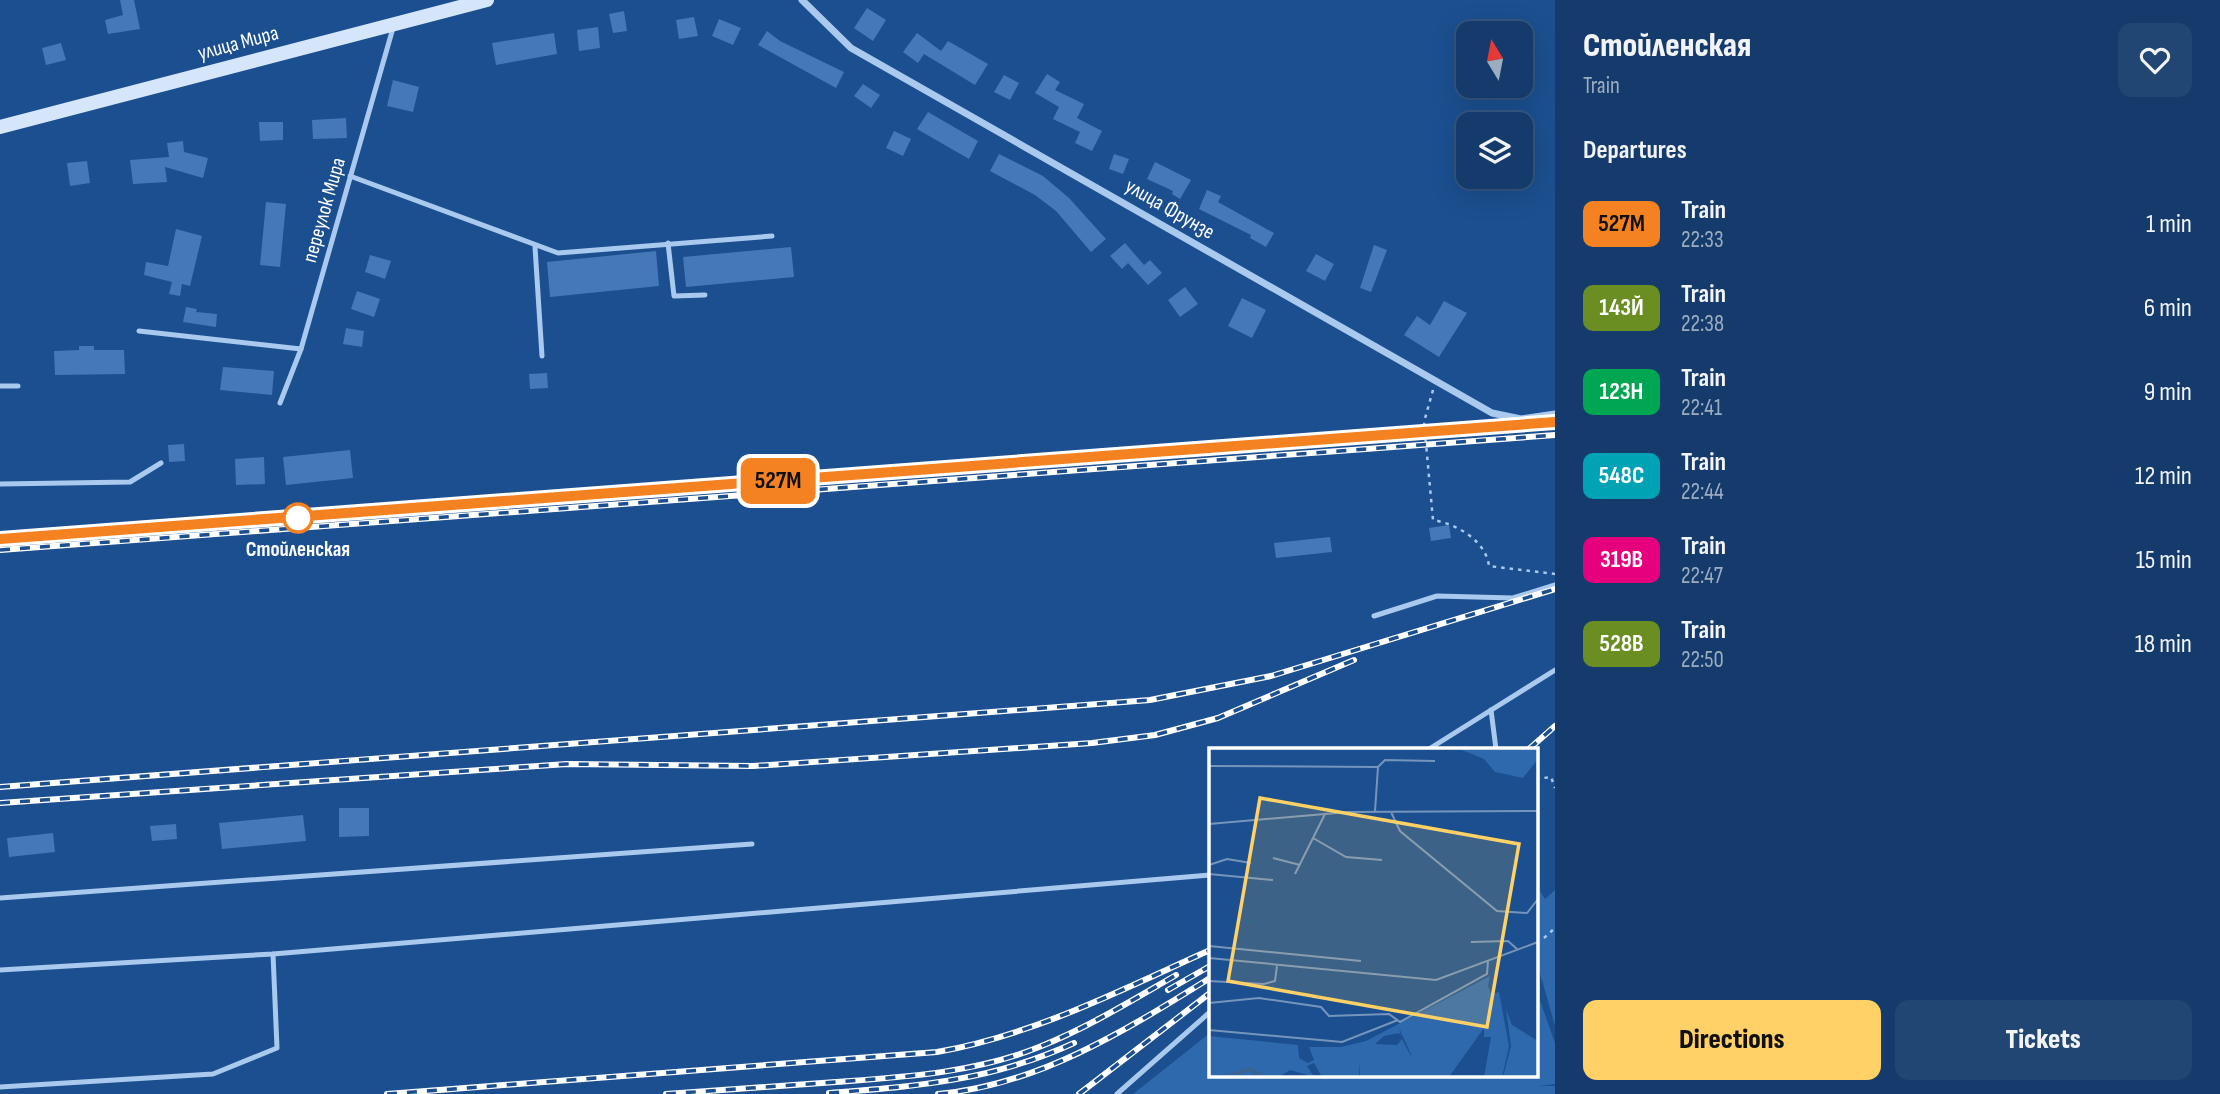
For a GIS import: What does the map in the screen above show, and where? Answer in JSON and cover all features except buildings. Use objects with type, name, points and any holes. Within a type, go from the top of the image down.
[{"type":"main road","name":"улица Мира","points":[[0,127],[487,0]]},
{"type":"street","name":"улица Фрунзе","points":[[802,0],[851,48],[1492,413],[1521,419],[1555,414]]},
{"type":"lane","name":"переулок Мира","points":[[280,404],[301,349],[394,23]]},
{"type":"lane","points":[[350,176],[558,253],[772,236]]},
{"type":"lane","points":[[668,243],[674,296],[705,295]]},
{"type":"lane","points":[[536,247],[542,356]]},
{"type":"lane","points":[[139,331],[301,349]]},
{"type":"lane","points":[[0,386],[18,386]]},
{"type":"lane","points":[[0,484],[130,482],[161,463]]},
{"type":"lane","points":[[1374,615],[1437,596],[1513,598],[1555,585]]},
{"type":"lane","points":[[1431,748],[1555,670]]},
{"type":"lane","points":[[1491,710],[1496,748]]},
{"type":"lane","points":[[0,898],[752,844]]},
{"type":"lane","points":[[0,970],[273,954],[1209,875]]},
{"type":"lane","points":[[0,1087],[213,1074],[276,1048],[273,954]]},
{"type":"lane","points":[[1117,1094],[1209,1013]]},
{"type":"path","points":[[1436,380],[1424,422],[1433,520],[1449,523],[1469,535],[1486,553],[1489,566],[1555,575]]},
{"type":"path","points":[[1538,779],[1550,777],[1555,788]]},
{"type":"path","points":[[1544,938],[1555,928]]},
{"type":"shaded area","points":[[1538,888],[1545,899],[1555,890],[1555,1026],[1538,966]]},
{"type":"shaded area","points":[[1538,995],[1555,1043],[1555,1084],[1539,1086],[1555,1086],[1555,1094],[1133,1094],[1209,1034],[1209,1076],[1538,1076]]},
{"type":"railway","points":[[0,539],[1555,422]]},
{"type":"railway","points":[[0,550],[1555,435]]},
{"type":"railway","points":[[0,787],[1150,700],[1271,676],[1555,589]]},
{"type":"railway","points":[[0,803],[567,764],[753,766],[1092,743],[1155,735],[1218,718],[1354,660]]},
{"type":"railway","points":[[1530,748],[1555,726]]},
{"type":"railway","points":[[387,1094],[937,1052],[1008,1035],[1043,1023],[1209,950]]},
{"type":"railway","points":[[1168,990],[1209,967]]},
{"type":"railway","points":[[666,1094],[887,1078],[990,1063],[1039,1047],[1074,1031],[1176,975]]},
{"type":"railway","points":[[938,1094],[975,1089],[1046,1067],[1114,1035],[1209,979]]},
{"type":"railway","points":[[1079,1094],[1209,994]]},
{"type":"railway","points":[[829,1093],[954,1080],[1013,1066],[1074,1043]]},
{"type":"train","name":"527М","points":[[0,539],[1555,422]]},
{"type":"place","name":"Стойленская","points":[[298,518]]}]
